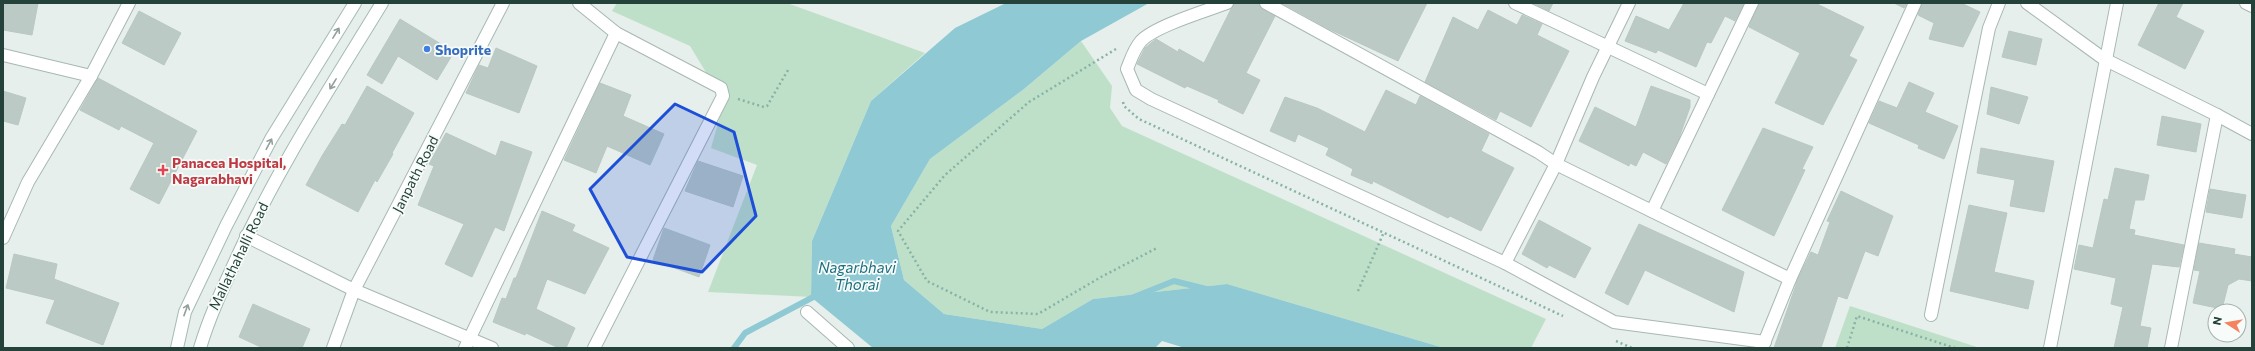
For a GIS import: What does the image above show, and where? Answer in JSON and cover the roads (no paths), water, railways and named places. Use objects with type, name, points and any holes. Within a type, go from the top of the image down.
[{"type":"street","points":[[3,238],[28,182],[91,76],[129,3]]},
{"type":"street","name":"Mallathahalli Road","points":[[178,348],[185,312],[226,226],[271,139],[355,3]]},
{"type":"street","name":"Mallathahalli Road","points":[[200,348],[210,317],[246,236],[287,158],[382,3]]},
{"type":"street","name":"Janpath Road","points":[[333,348],[354,290],[503,3]]},
{"type":"street","points":[[579,3],[616,33],[721,88],[725,96],[594,348]]},
{"type":"street","points":[[1227,3],[1154,32],[1142,40],[1136,47],[1127,69],[1136,90],[1151,99],[1505,264],[1614,322],[1764,345],[1790,279],[1915,3]]},
{"type":"street","points":[[1266,3],[1538,152],[1556,164],[1790,279]]},
{"type":"street","points":[[1515,3],[1708,94]]},
{"type":"street","points":[[1505,264],[1556,164],[1608,46],[1629,3]]},
{"type":"street","points":[[1652,211],[1752,3]]},
{"type":"street","points":[[1931,315],[1989,28],[1999,3]]},
{"type":"street","points":[[2027,3],[2104,59],[2252,134]]},
{"type":"street","points":[[2050,348],[2104,59],[2116,3]]},
{"type":"street","points":[[2246,3],[2252,6]]},
{"type":"street","points":[[467,343],[616,33]]},
{"type":"street","points":[[3,55],[91,76]]},
{"type":"street","points":[[2171,348],[2217,115]]},
{"type":"street","points":[[246,236],[354,290],[467,343],[492,348]]},
{"type":"street","points":[[808,312],[848,348]]},
{"type":"water","name":"Nagarbhavi Thorai","points":[[1006,3],[1149,3],[1081,41],[1024,89],[930,159],[891,226],[904,280],[944,314],[1042,329],[1093,299],[1227,284],[1444,348],[1185,348],[1162,341],[1155,348],[873,348],[811,297],[812,241],[871,101],[955,28]]},
{"type":"waterway","name":"Nagarbhavi Thorai","points":[[1134,297],[1174,281],[1206,289]]},
{"type":"waterway","points":[[734,348],[745,333],[817,295]]},
{"type":"place","name":"Shoprite","points":[[427,49]]},
{"type":"place","name":"Panacea Hospital, Nagarabhavi","points":[[163,170]]}]
